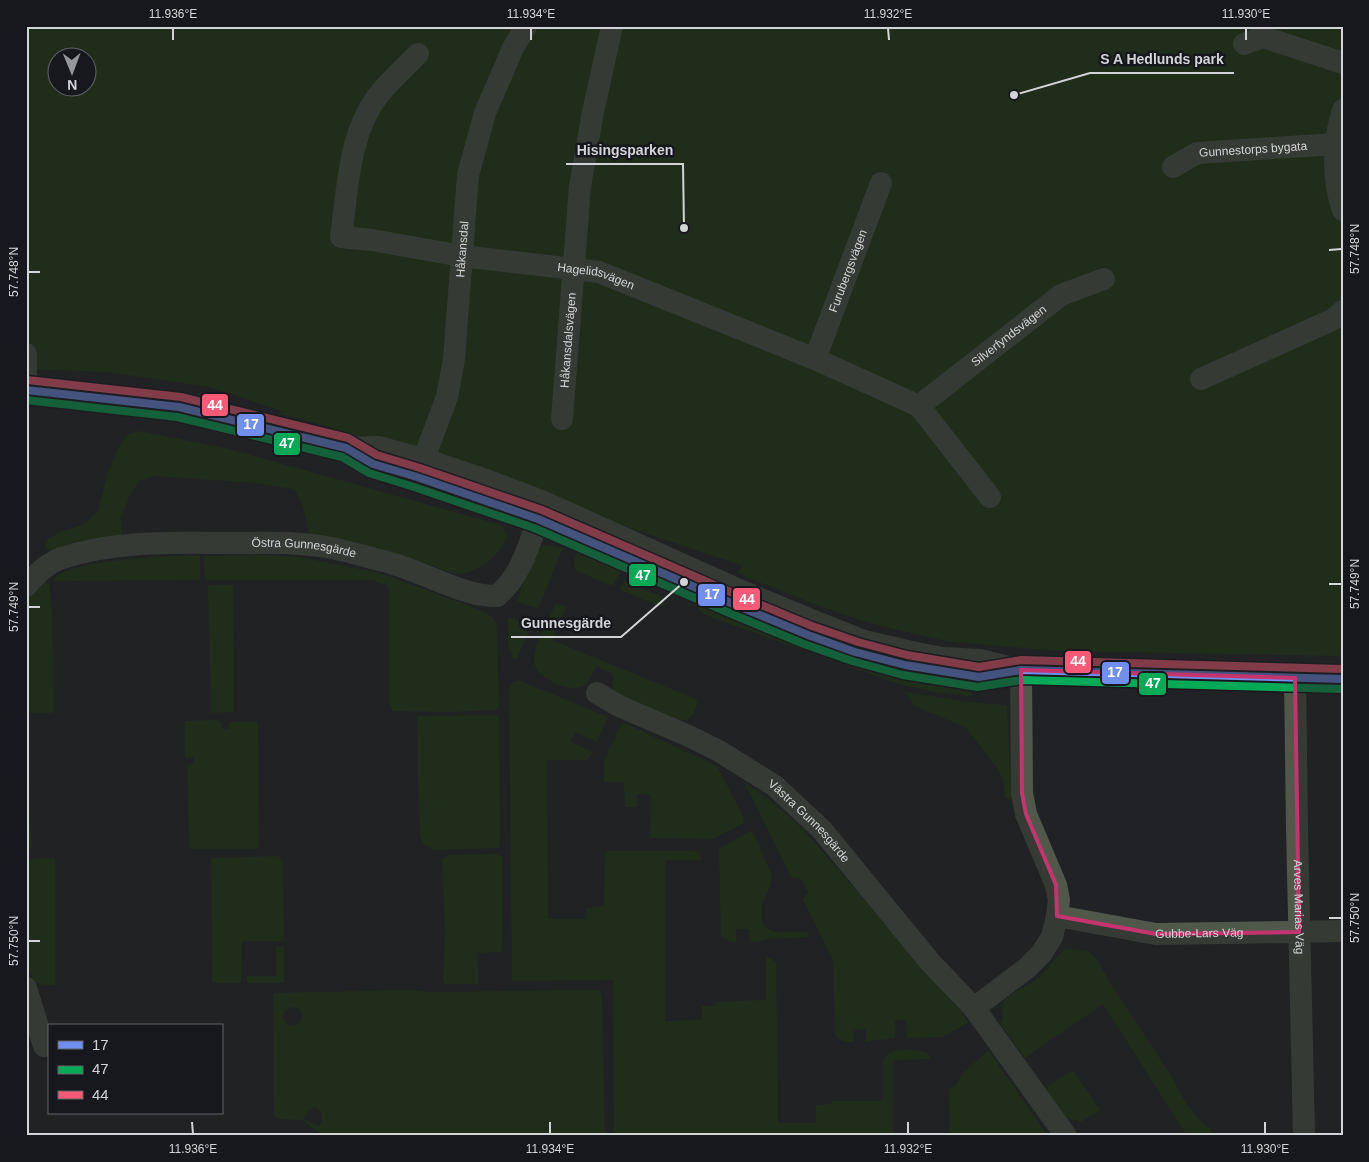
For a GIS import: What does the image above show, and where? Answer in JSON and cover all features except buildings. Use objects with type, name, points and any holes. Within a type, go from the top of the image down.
[{"type":"street","name":"Håkansdal","points":[[420,468],[447,397],[454,360],[468,175],[484,113],[513,48],[526,26]]},
{"type":"street","name":"Håkansdalsvägen","points":[[562,419],[583,166],[612,26]]},
{"type":"street","points":[[1244,44],[1263,37],[1343,63]]},
{"type":"street","name":"Hagelidsvägen","points":[[418,54],[379,95],[363,122],[354,147],[341,237],[372,240],[462,256],[599,272],[815,359],[919,406],[990,497]]},
{"type":"street","points":[[1343,110],[1338,126],[1336,144],[1337,179],[1343,210]]},
{"type":"street","name":"Gunnestorps bygata","points":[[1173,167],[1197,153],[1336,144]]},
{"type":"street","name":"Furubergsvägen","points":[[815,359],[881,183]]},
{"type":"street","name":"Silverfyndsvägen","points":[[919,406],[1061,295],[1104,279]]},
{"type":"street","points":[[1201,379],[1334,319],[1343,311]]},
{"type":"street","points":[[26,354],[26,374]]},
{"type":"street","points":[[26,390],[179,407],[346,448],[373,464],[420,468],[486,480],[544,502],[739,590],[864,641],[943,658],[980,660],[1021,670]]},
{"type":"street","points":[[420,468],[808,635],[855,652],[905,665],[979,677],[1021,670],[1343,679]]},
{"type":"street","name":"Östra Gunnesgärde","points":[[26,586],[46,566],[60,559],[103,549],[162,543],[285,543],[314,544],[343,550],[399,566],[474,594],[498,596],[506,589],[516,575],[538,518]]},
{"type":"street","points":[[974,1008],[1027,968],[1041,954],[1052,937],[1057,916],[1059,900],[1056,885],[1026,814],[1022,793],[1021,670]]},
{"type":"street","name":"Arves Marias Väg","points":[[1295,678],[1304,1136]]},
{"type":"street","name":"Västra Gunnesgärde","points":[[597,694],[619,706],[719,751],[775,786],[822,830],[930,962],[974,1008],[1066,1136]]},
{"type":"street","name":"Gubbe-Lars Väg","points":[[1057,916],[1156,934],[1343,931]]},
{"type":"street","points":[[26,988],[44,1046]]},
{"type":"highlighted area","points":[[1021,670],[1295,678],[1299,932],[1156,934],[1057,916],[1056,885],[1026,814],[1022,793]]},
{"type":"green space","points":[[26,26],[1343,26],[1343,656],[1057,651],[946,641],[889,628],[854,618],[746,577],[738,572],[743,566],[324,425],[277,413],[285,412],[210,387],[108,372],[26,369]]},
{"type":"green space","points":[[139,431],[229,449],[501,525],[508,534],[500,549],[488,562],[464,573],[455,574],[404,556],[310,537],[302,503],[294,489],[256,483],[154,476],[139,481],[130,495],[121,518],[122,536],[54,551],[45,548],[48,539],[60,532],[83,525],[98,511],[108,472],[119,447],[128,434]]},
{"type":"green space","points":[[543,545],[563,548],[538,609],[517,601],[531,562]]},
{"type":"green space","points":[[581,547],[619,569],[619,577],[612,586],[574,568],[575,557]]},
{"type":"green space","points":[[265,555],[299,557],[380,573],[490,615],[496,623],[497,631],[499,708],[494,710],[453,712],[392,711],[389,701],[389,590],[386,585],[371,580],[205,580],[203,556]]},
{"type":"green space","points":[[174,556],[200,556],[200,580],[53,581],[60,574],[89,565]]},
{"type":"green space","points":[[624,581],[663,597],[664,604],[661,607],[620,590]]},
{"type":"green space","points":[[44,582],[49,584],[52,609],[54,711],[51,713],[26,713],[26,600]]},
{"type":"green space","points":[[208,585],[233,585],[234,712],[211,713]]},
{"type":"green space","points":[[697,601],[763,630],[855,661],[923,676],[969,683],[972,696],[934,692],[899,684],[713,618],[698,610]]},
{"type":"green space","points":[[556,603],[566,607],[552,640],[698,700],[691,717],[686,720],[673,718],[616,695],[613,689],[613,674],[596,666],[586,684],[578,688],[562,686],[540,673],[534,661],[534,655]]},
{"type":"green space","points":[[510,617],[531,627],[516,660],[510,653],[508,643],[508,620]]},
{"type":"green space","points":[[518,680],[608,717],[597,742],[575,732],[571,742],[592,752],[589,758],[586,760],[547,760],[548,919],[587,919],[587,908],[604,906],[605,851],[693,851],[699,853],[702,860],[665,860],[665,1021],[702,1020],[702,1006],[715,1006],[716,1002],[766,1000],[766,956],[776,962],[778,1123],[816,1123],[816,1105],[831,1104],[832,1101],[883,1101],[883,1060],[886,1056],[902,1050],[925,1052],[931,1059],[893,1060],[893,1136],[614,1136],[613,980],[512,980],[509,690],[512,683]]},
{"type":"green space","points":[[906,692],[967,702],[1007,705],[1013,800],[1005,798],[1003,780],[999,770],[965,727],[914,706]]},
{"type":"green space","points":[[417,716],[498,716],[499,718],[500,845],[498,848],[434,850],[423,844],[420,835]]},
{"type":"green space","points":[[219,720],[222,723],[222,729],[228,729],[229,723],[232,722],[258,722],[259,846],[256,849],[190,849],[189,847],[187,765],[194,764],[194,758],[185,757],[185,721]]},
{"type":"green space","points":[[622,722],[717,766],[743,816],[744,823],[713,839],[650,838],[651,795],[637,794],[637,807],[625,807],[624,782],[604,782],[604,761]]},
{"type":"green space","points":[[26,723],[29,723],[32,848],[28,851],[26,851]]},
{"type":"green space","points":[[745,782],[802,828],[960,1010],[968,1023],[942,1037],[907,1038],[907,1020],[895,1020],[895,1038],[866,1042],[866,1030],[853,1029],[854,1042],[845,1042],[838,1038],[835,1033],[833,961],[803,899],[808,892],[802,879],[791,877]]},
{"type":"green space","points":[[752,830],[772,875],[761,910],[764,926],[773,932],[808,932],[809,937],[768,939],[750,943],[749,929],[736,929],[736,943],[726,940],[721,936],[719,850]]},
{"type":"green space","points":[[496,854],[502,857],[501,952],[477,953],[479,984],[445,984],[443,981],[445,932],[442,859],[448,855]]},
{"type":"green space","points":[[278,856],[283,861],[284,941],[242,941],[241,983],[212,983],[212,858]]},
{"type":"green space","points":[[55,858],[55,985],[43,985],[33,981],[26,957],[26,859]]},
{"type":"green space","points":[[276,947],[284,947],[284,983],[248,983],[246,980],[247,976],[276,976]]},
{"type":"green space","points":[[1067,948],[1087,951],[1096,958],[1170,1074],[1187,1105],[1205,1126],[1209,1127],[1215,1136],[1187,1136],[1103,1004],[1025,1058],[1001,1024],[1003,1017],[1002,1005],[1012,994],[1041,976]]},
{"type":"green space","points":[[409,990],[434,992],[599,990],[602,996],[605,1136],[324,1136],[302,1120],[279,1119],[274,1116],[274,993]],"holes":[[[291,1007],[298,1008],[303,1015],[301,1022],[293,1026],[287,1024],[283,1017],[285,1011]],[[314,1107],[321,1114],[322,1121],[318,1126],[304,1119],[307,1112]]]},
{"type":"green space","points":[[988,1050],[1048,1136],[950,1136],[949,1087],[955,1087],[962,1074]]},
{"type":"green space","points":[[1073,1070],[1100,1110],[1081,1122],[1064,1117],[1047,1091],[1048,1086]]},
{"type":"transit line","name":"44","points":[[27,380],[181,397],[348,438],[377,455],[542,510],[812,626],[858,642],[907,655],[979,667],[1021,660],[1343,669]]},
{"type":"transit line","name":"17","points":[[26,390],[179,407],[346,448],[373,464],[417,477],[538,519],[808,635],[855,652],[905,665],[979,677],[1021,670],[1343,679]]},
{"type":"transit line","name":"47","points":[[26,400],[177,417],[342,457],[369,473],[534,528],[804,644],[852,661],[903,675],[977,687],[1022,680],[1343,689]]},
{"type":"place","name":"S A Hedlunds park","points":[[1014,95]]},
{"type":"place","name":"Hisingsparken","points":[[684,228]]},
{"type":"place","name":"Gunnesgärde","points":[[684,582]]}]
